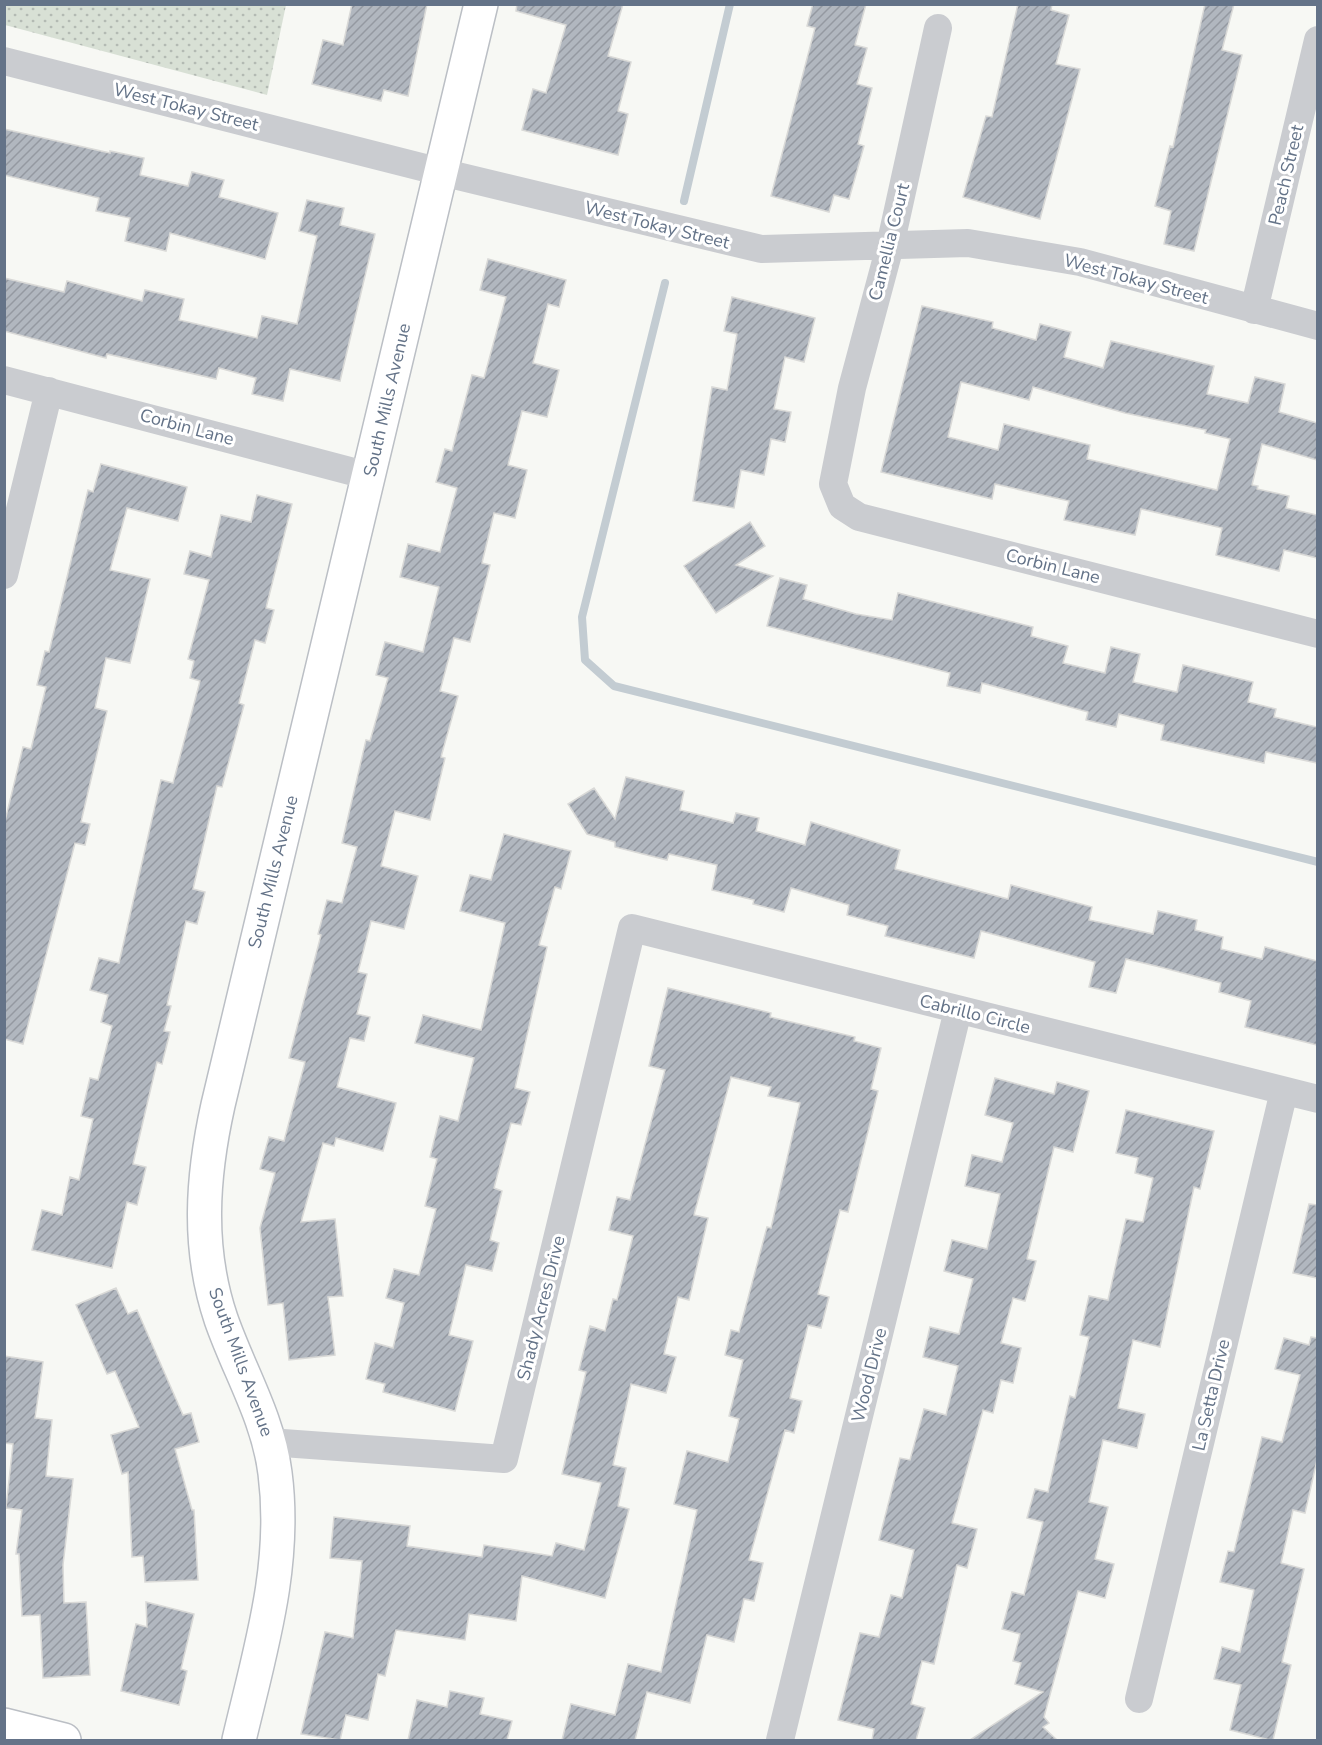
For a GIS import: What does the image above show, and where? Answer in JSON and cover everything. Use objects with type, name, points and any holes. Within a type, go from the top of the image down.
[{"type":"street","name":"South Mills Avenue","points":[[239,1740],[268,1619],[278,1555],[278,1499],[269,1442],[262,1416],[221,1320],[214,1292],[203,1226],[204,1193],[218,1105],[481,4]]},
{"type":"street","name":"Camellia Court","points":[[839,456],[852,388],[890,246],[938,28]]},
{"type":"street","name":"Peach Street","points":[[1254,310],[1317,40]]},
{"type":"street","name":"West Tokay Street","points":[[4,62],[441,172],[761,249],[968,243],[1080,262],[1317,326]]},
{"type":"street","name":"Corbin Lane","points":[[4,380],[369,476]]},
{"type":"street","points":[[4,575],[49,391]]},
{"type":"street","name":"Corbin Lane","points":[[839,456],[833,484],[842,506],[859,517],[1317,634]]},
{"type":"street","name":"Shady Acres Drive","points":[[269,1442],[504,1459],[632,928]]},
{"type":"street","name":"Cabrillo Circle","points":[[632,928],[1317,1099]]},
{"type":"street","name":"Wood Drive","points":[[780,1740],[957,1010]]},
{"type":"street","name":"La Setta Drive","points":[[1139,1698],[1284,1091]]},
{"type":"street","points":[[4,1725],[64,1740]]},
{"type":"shaded area","points":[[4,5],[286,5],[267,95],[5,25]]},
{"type":"building","points":[[352,4],[427,4],[408,96],[384,90],[381,101],[312,84],[323,40],[343,45]]},
{"type":"building","points":[[517,4],[623,4],[608,56],[631,62],[618,111],[628,114],[618,155],[522,130],[533,89],[546,93],[566,25],[516,11]]},
{"type":"building","points":[[813,4],[866,4],[855,45],[867,48],[857,84],[872,88],[858,144],[864,146],[849,199],[834,195],[829,212],[771,196],[815,28],[807,26]]},
{"type":"building","points":[[1018,4],[1052,4],[1051,10],[1069,15],[1056,64],[1080,69],[1040,219],[963,197],[986,116],[992,117]]},
{"type":"building","points":[[1205,4],[1234,4],[1222,50],[1242,55],[1194,251],[1164,244],[1171,211],[1155,206],[1170,146],[1173,147]]},
{"type":"building","points":[[4,129],[110,153],[110,151],[144,158],[140,175],[188,186],[192,172],[224,180],[219,197],[278,213],[265,259],[170,233],[166,251],[125,241],[130,218],[96,211],[99,198],[4,175]]},
{"type":"building","points":[[307,200],[344,208],[340,225],[375,234],[340,381],[290,369],[283,401],[252,394],[256,378],[219,368],[216,379],[107,354],[106,358],[4,331],[4,278],[64,292],[67,281],[142,301],[145,290],[184,299],[179,320],[257,338],[262,316],[297,324],[317,236],[299,231]]},
{"type":"building","points":[[488,259],[566,280],[559,307],[548,304],[533,363],[559,370],[547,417],[522,411],[508,465],[527,470],[515,518],[494,513],[482,563],[490,565],[470,642],[454,638],[440,691],[458,696],[441,757],[445,758],[430,820],[395,811],[381,866],[418,876],[404,929],[371,921],[358,972],[367,974],[357,1014],[370,1017],[364,1041],[350,1038],[337,1087],[396,1103],[383,1151],[336,1138],[334,1146],[323,1143],[301,1222],[335,1219],[343,1296],[328,1297],[335,1355],[289,1360],[283,1303],[268,1305],[260,1228],[275,1173],[260,1169],[269,1137],[284,1141],[305,1062],[289,1058],[321,935],[318,934],[327,900],[342,903],[357,847],[342,843],[366,740],[370,741],[388,678],[376,675],[385,642],[423,652],[439,587],[400,577],[408,544],[440,552],[457,488],[436,482],[445,449],[452,451],[472,375],[484,378],[506,297],[480,290]]},
{"type":"building","points":[[732,297],[815,318],[804,362],[785,357],[774,409],[791,412],[785,442],[771,439],[764,475],[741,470],[734,508],[693,501],[712,387],[727,390],[737,334],[724,331]]},
{"type":"building","points":[[922,306],[993,322],[992,328],[1036,340],[1040,324],[1071,332],[1064,357],[1103,368],[1111,341],[1214,366],[1207,394],[1248,403],[1255,377],[1285,384],[1279,412],[1317,423],[1317,460],[1262,444],[1252,485],[1258,486],[1257,489],[1289,496],[1286,508],[1317,515],[1317,558],[1284,550],[1279,571],[1216,555],[1222,528],[1141,509],[1135,535],[1064,520],[1069,501],[995,484],[992,499],[881,472]],"holes":[[[961,382],[1029,400],[1033,387],[1125,413],[1206,430],[1205,433],[1230,439],[1217,490],[1087,459],[1090,445],[1004,424],[998,450],[948,437]]]},
{"type":"building","points":[[101,464],[187,487],[178,521],[127,508],[110,570],[150,579],[130,663],[106,658],[95,708],[107,711],[81,822],[90,824],[85,845],[75,843],[23,1044],[4,1039],[4,825],[23,747],[31,749],[46,687],[37,685],[45,651],[49,652],[88,490],[93,492]]},
{"type":"building","points":[[257,495],[292,504],[266,608],[274,610],[265,643],[255,640],[239,703],[244,705],[222,787],[217,786],[193,889],[205,892],[197,924],[186,921],[167,1005],[171,1006],[164,1031],[170,1032],[162,1064],[157,1062],[133,1164],[146,1167],[137,1205],[127,1202],[112,1268],[32,1250],[42,1210],[62,1215],[70,1177],[79,1180],[93,1119],[81,1116],[90,1078],[98,1080],[112,1026],[101,1022],[108,995],[90,990],[99,958],[119,963],[161,780],[173,783],[200,681],[190,678],[194,661],[188,659],[209,580],[184,574],[190,551],[211,557],[221,515],[251,522]]},
{"type":"building","points":[[750,522],[765,546],[736,565],[773,576],[716,613],[684,566]]},
{"type":"building","points":[[780,578],[807,585],[803,599],[856,614],[892,620],[898,593],[1033,627],[1031,636],[1068,646],[1063,663],[1105,673],[1111,647],[1140,654],[1133,682],[1177,692],[1183,665],[1253,682],[1248,702],[1276,709],[1274,717],[1317,727],[1317,763],[1266,752],[1264,763],[1161,740],[1164,725],[1119,714],[1116,727],[1086,720],[1088,712],[982,683],[980,693],[947,686],[950,673],[767,626]]},
{"type":"building","points":[[626,777],[684,791],[680,810],[733,823],[736,813],[759,818],[756,831],[805,845],[811,822],[900,850],[895,869],[1008,899],[1011,885],[1092,907],[1089,920],[1153,934],[1158,911],[1197,920],[1195,930],[1223,937],[1221,949],[1262,959],[1265,947],[1317,961],[1317,1045],[1245,1027],[1251,1001],[1219,992],[1221,983],[1160,967],[1126,959],[1116,993],[1089,987],[1095,962],[981,931],[974,958],[885,936],[888,926],[847,915],[849,905],[791,888],[784,912],[753,904],[754,900],[712,890],[717,865],[669,854],[667,860],[615,847],[615,842],[587,834],[568,804],[594,788],[615,819]]},
{"type":"building","points":[[504,834],[571,851],[561,889],[555,887],[539,945],[547,947],[515,1088],[530,1092],[521,1125],[511,1123],[494,1188],[502,1191],[490,1240],[499,1243],[492,1271],[466,1265],[449,1335],[473,1341],[455,1411],[383,1392],[385,1384],[366,1379],[375,1343],[393,1348],[404,1303],[386,1298],[394,1269],[419,1275],[436,1209],[425,1206],[437,1159],[430,1157],[440,1116],[458,1121],[474,1058],[415,1043],[423,1015],[481,1030],[505,923],[460,911],[470,875],[491,880]]},
{"type":"building","points":[[668,988],[771,1013],[770,1017],[855,1037],[854,1041],[881,1048],[871,1089],[878,1091],[848,1212],[840,1210],[818,1294],[829,1297],[821,1328],[808,1325],[790,1398],[802,1401],[794,1433],[785,1430],[749,1560],[763,1563],[754,1601],[744,1599],[734,1642],[707,1635],[690,1703],[647,1692],[635,1740],[562,1740],[571,1704],[615,1715],[628,1664],[661,1672],[697,1510],[674,1504],[687,1451],[728,1462],[739,1419],[729,1416],[743,1360],[725,1355],[731,1330],[739,1332],[767,1227],[771,1228],[800,1103],[768,1096],[771,1087],[731,1077],[694,1215],[708,1218],[689,1300],[678,1297],[664,1354],[676,1357],[666,1393],[631,1384],[613,1465],[626,1468],[618,1506],[629,1509],[605,1598],[522,1576],[516,1621],[469,1614],[465,1640],[396,1630],[385,1676],[378,1674],[368,1720],[346,1715],[340,1740],[301,1734],[325,1632],[353,1638],[362,1561],[330,1558],[334,1517],[410,1526],[407,1546],[482,1557],[484,1545],[552,1556],[556,1543],[584,1550],[601,1483],[562,1474],[586,1372],[579,1370],[590,1326],[605,1331],[613,1299],[617,1300],[633,1236],[609,1230],[617,1197],[630,1200],[665,1070],[649,1066]]},
{"type":"building","points":[[995,1078],[1054,1094],[1057,1082],[1089,1091],[1073,1152],[1054,1147],[1027,1259],[1036,1261],[1025,1301],[1013,1298],[1001,1343],[1021,1348],[1013,1383],[1001,1380],[993,1413],[983,1410],[952,1523],[977,1529],[967,1568],[957,1565],[934,1664],[922,1661],[911,1704],[925,1708],[916,1740],[872,1740],[874,1729],[838,1720],[860,1633],[879,1637],[891,1595],[902,1598],[914,1550],[879,1540],[900,1458],[910,1460],[924,1409],[946,1415],[958,1366],[923,1357],[930,1327],[959,1334],[973,1279],[944,1271],[952,1240],[987,1249],[1000,1194],[965,1186],[972,1155],[1002,1162],[1013,1123],[985,1115]]},
{"type":"building","points":[[1126,1110],[1214,1131],[1200,1189],[1194,1187],[1160,1347],[1133,1340],[1118,1408],[1145,1414],[1137,1448],[1103,1440],[1089,1502],[1108,1507],[1095,1559],[1114,1564],[1105,1598],[1078,1591],[1044,1717],[1049,1723],[1043,1727],[1057,1740],[970,1740],[1043,1692],[1015,1684],[1021,1663],[1013,1661],[1020,1634],[1002,1629],[1012,1592],[1024,1595],[1043,1522],[1027,1518],[1035,1489],[1048,1492],[1070,1396],[1075,1398],[1089,1337],[1080,1335],[1089,1296],[1108,1300],[1126,1219],[1143,1222],[1153,1178],[1135,1173],[1138,1158],[1116,1153]]},
{"type":"building","points":[[1309,1204],[1317,1205],[1317,1278],[1293,1273]]},
{"type":"building","points":[[116,1288],[128,1314],[137,1310],[183,1415],[191,1413],[199,1442],[175,1449],[192,1510],[194,1510],[198,1580],[145,1582],[143,1556],[132,1557],[128,1472],[122,1474],[111,1435],[139,1427],[115,1371],[107,1374],[76,1305]]},
{"type":"building","points":[[1311,1337],[1317,1338],[1317,1460],[1305,1513],[1293,1510],[1281,1563],[1304,1569],[1282,1662],[1291,1665],[1273,1740],[1270,1740],[1230,1730],[1241,1685],[1214,1679],[1222,1647],[1240,1652],[1254,1590],[1220,1582],[1228,1551],[1234,1552],[1262,1437],[1282,1442],[1300,1375],[1275,1369],[1284,1338],[1309,1345]]},
{"type":"building","points":[[4,1356],[43,1362],[35,1418],[52,1420],[46,1476],[73,1479],[63,1565],[64,1603],[86,1602],[90,1675],[43,1678],[40,1615],[22,1616],[19,1554],[16,1554],[22,1510],[6,1508],[13,1444],[4,1443]]},
{"type":"building","points":[[146,1602],[194,1614],[181,1669],[187,1671],[179,1705],[121,1691],[136,1624],[147,1627]]},
{"type":"building","points":[[450,1691],[484,1698],[480,1714],[512,1721],[507,1740],[408,1740],[417,1700],[447,1707]]},
{"type":"waterway","points":[[684,201],[730,4]]},
{"type":"waterway","points":[[665,283],[582,617],[585,660],[614,686],[1318,862]]}]
